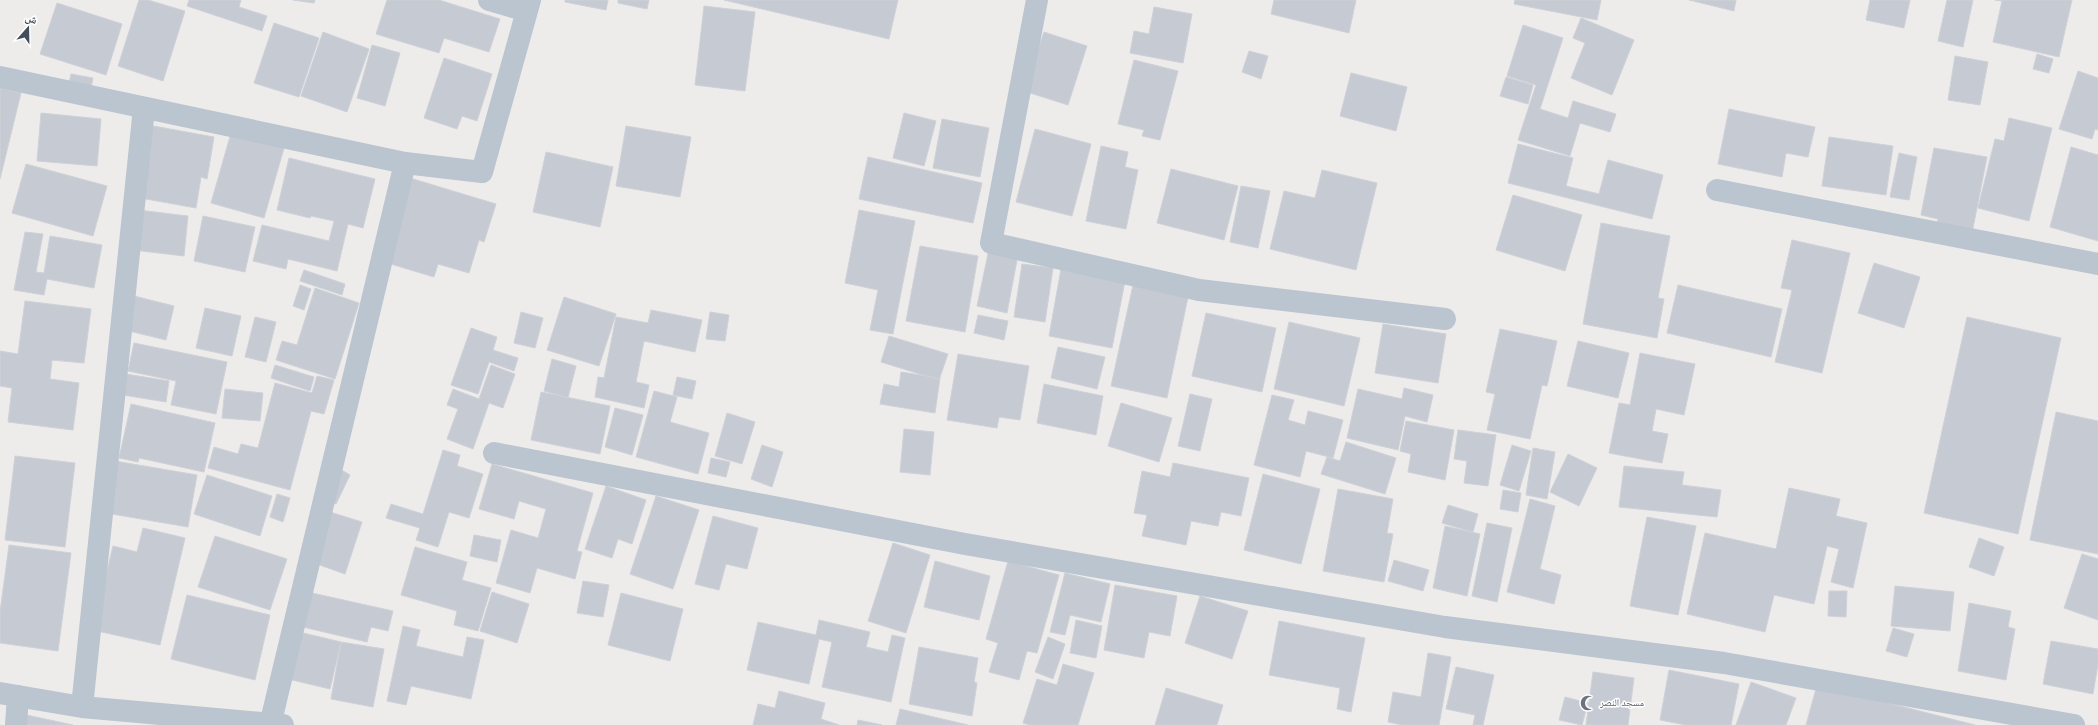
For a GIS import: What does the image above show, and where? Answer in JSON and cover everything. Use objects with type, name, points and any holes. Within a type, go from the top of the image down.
[{"type":"street","points":[[0,77],[405,163],[482,172],[529,6],[489,0]]},
{"type":"street","points":[[1036,0],[991,243],[1199,290],[1446,319]]},
{"type":"street","points":[[82,707],[144,108]]},
{"type":"street","points":[[16,725],[9,694],[82,707],[274,724],[405,163]]},
{"type":"street","points":[[1716,190],[2098,264]]},
{"type":"street","points":[[494,453],[996,550],[1445,627],[1724,662],[2074,725]]},
{"type":"building","points":[[139,0],[148,0],[185,11],[163,81],[118,66]]},
{"type":"building","points":[[189,0],[241,0],[239,7],[267,16],[262,31],[187,6]]},
{"type":"building","points":[[293,0],[315,0],[314,3]]},
{"type":"building","points":[[387,0],[439,0],[500,19],[489,52],[444,38],[439,53],[376,34]]},
{"type":"building","points":[[565,0],[608,0],[606,10],[565,2]]},
{"type":"building","points":[[618,0],[649,0],[647,9],[618,3]]},
{"type":"building","points":[[724,0],[898,0],[889,39]]},
{"type":"building","points":[[1274,0],[1356,0],[1349,33],[1271,14]]},
{"type":"building","points":[[1515,0],[1601,0],[1597,20],[1514,4]]},
{"type":"building","points":[[1689,0],[1736,0],[1734,11]]},
{"type":"building","points":[[1870,0],[1910,0],[1904,28],[1866,20]]},
{"type":"building","points":[[1947,0],[1973,0],[1963,47],[1938,41]]},
{"type":"building","points":[[1995,0],[2072,0],[2059,57],[1993,42],[2002,1]]},
{"type":"building","points":[[57,3],[122,24],[106,75],[40,54]]},
{"type":"building","points":[[704,6],[755,12],[745,91],[695,85]]},
{"type":"building","points":[[1154,7],[1192,14],[1183,63],[1130,53],[1134,31],[1149,34]]},
{"type":"building","points":[[1581,18],[1634,40],[1612,95],[1571,78],[1585,43],[1573,38]]},
{"type":"building","points":[[274,23],[319,38],[299,97],[254,83]]},
{"type":"building","points":[[1523,25],[1563,38],[1540,109],[1568,118],[1573,101],[1616,114],[1610,132],[1580,123],[1570,156],[1518,140],[1536,85],[1507,76]]},
{"type":"building","points":[[323,32],[369,49],[347,112],[301,96]]},
{"type":"building","points":[[1044,32],[1087,46],[1068,105],[1024,91]]},
{"type":"building","points":[[372,45],[400,53],[385,106],[357,98]]},
{"type":"building","points":[[1249,51],[1268,56],[1261,79],[1242,72]]},
{"type":"building","points":[[2037,54],[2053,59],[2049,73],[2033,69]]},
{"type":"building","points":[[1955,56],[1988,62],[1980,105],[1948,100]]},
{"type":"building","points":[[444,58],[492,74],[477,121],[462,116],[457,129],[424,118]]},
{"type":"building","points":[[1134,60],[1178,71],[1160,140],[1142,136],[1144,130],[1118,124]]},
{"type":"building","points":[[2078,71],[2098,78],[2098,130],[2095,129],[2092,139],[2059,129]]},
{"type":"building","points":[[1351,73],[1407,87],[1396,131],[1340,116]]},
{"type":"building","points":[[71,74],[93,78],[90,93],[68,88]]},
{"type":"building","points":[[1506,77],[1533,85],[1528,104],[1500,96]]},
{"type":"building","points":[[0,88],[21,93],[0,179]]},
{"type":"building","points":[[1729,109],[1815,127],[1808,157],[1786,153],[1782,177],[1718,164]]},
{"type":"building","points":[[41,113],[101,119],[97,166],[37,161]]},
{"type":"building","points":[[904,113],[936,121],[924,166],[893,158]]},
{"type":"building","points":[[2009,118],[2052,128],[2029,221],[1978,208],[1995,139],[2004,141]]},
{"type":"building","points":[[942,119],[989,128],[980,177],[933,168]]},
{"type":"building","points":[[148,125],[214,137],[207,179],[201,177],[196,208],[135,197]]},
{"type":"building","points":[[626,126],[691,137],[680,197],[616,186]]},
{"type":"building","points":[[1035,129],[1091,144],[1072,216],[1016,202]]},
{"type":"building","points":[[231,133],[284,148],[264,218],[211,203]]},
{"type":"building","points":[[1829,137],[1893,146],[1886,195],[1822,186]]},
{"type":"building","points":[[1518,144],[1573,158],[1566,186],[1599,194],[1608,160],[1663,175],[1652,219],[1508,183]]},
{"type":"building","points":[[1101,146],[1128,152],[1125,167],[1138,170],[1126,229],[1086,221]]},
{"type":"building","points":[[2071,147],[2098,155],[2098,241],[2050,227]]},
{"type":"building","points":[[1934,148],[1987,157],[1972,233],[1937,226],[1938,219],[1921,215]]},
{"type":"building","points":[[546,152],[613,167],[600,227],[533,212]]},
{"type":"building","points":[[1899,153],[1917,157],[1909,200],[1890,197]]},
{"type":"building","points":[[868,157],[982,183],[973,223],[859,199]]},
{"type":"building","points":[[289,158],[375,179],[363,228],[348,224],[337,271],[288,259],[286,269],[253,261],[262,225],[329,241],[334,221],[311,216],[310,218],[277,210]]},
{"type":"building","points":[[26,164],[107,186],[93,236],[12,213]]},
{"type":"building","points":[[1171,169],[1238,186],[1224,240],[1157,223]]},
{"type":"building","points":[[1322,170],[1377,183],[1356,270],[1270,249],[1284,191],[1315,198]]},
{"type":"building","points":[[410,178],[496,204],[484,242],[479,240],[469,273],[438,264],[434,277],[384,262]]},
{"type":"building","points":[[1241,186],[1270,191],[1258,248],[1230,242]]},
{"type":"building","points":[[1513,195],[1582,215],[1565,271],[1496,250]]},
{"type":"building","points":[[138,210],[188,216],[184,256],[133,250]]},
{"type":"building","points":[[859,210],[915,221],[893,334],[870,330],[878,290],[845,283]]},
{"type":"building","points":[[203,216],[255,227],[245,272],[194,261]]},
{"type":"building","points":[[1601,223],[1670,236],[1658,298],[1664,299],[1657,338],[1583,324]]},
{"type":"building","points":[[25,232],[43,234],[36,272],[44,273],[50,236],[102,245],[94,288],[47,279],[44,295],[14,290]]},
{"type":"building","points":[[1792,240],[1850,253],[1822,373],[1775,362],[1792,290],[1781,288]]},
{"type":"building","points":[[920,246],[978,256],[965,332],[906,321]]},
{"type":"building","points":[[989,249],[1018,255],[1007,313],[977,306]]},
{"type":"building","points":[[1874,263],[1920,277],[1904,328],[1858,313]]},
{"type":"building","points":[[1022,264],[1053,268],[1045,322],[1014,317]]},
{"type":"building","points":[[1061,269],[1125,281],[1112,348],[1049,336]]},
{"type":"building","points":[[304,270],[345,284],[342,295],[300,281]]},
{"type":"building","points":[[300,285],[311,289],[304,310],[293,306]]},
{"type":"building","points":[[1133,285],[1188,297],[1167,398],[1111,386]]},
{"type":"building","points":[[1678,285],[1782,309],[1771,357],[1667,333]]},
{"type":"building","points":[[315,288],[359,303],[335,379],[276,360],[282,341],[297,345]]},
{"type":"building","points":[[130,295],[174,306],[166,340],[121,329]]},
{"type":"building","points":[[564,297],[616,314],[599,366],[547,350]]},
{"type":"building","points":[[25,301],[91,309],[84,363],[52,360],[50,379],[79,383],[73,430],[8,422],[12,388],[0,386],[0,351],[18,354]]},
{"type":"building","points":[[205,308],[241,316],[232,356],[196,348]]},
{"type":"building","points":[[651,310],[702,320],[695,352],[644,341],[636,382],[649,385],[644,408],[595,397],[598,377],[604,378],[616,317],[648,323]]},
{"type":"building","points":[[521,312],[543,318],[535,348],[514,343]]},
{"type":"building","points":[[710,312],[729,315],[725,341],[706,339]]},
{"type":"building","points":[[1206,313],[1276,328],[1262,392],[1192,376]]},
{"type":"building","points":[[978,315],[1008,321],[1004,340],[974,333]]},
{"type":"building","points":[[255,317],[276,322],[266,362],[245,357]]},
{"type":"building","points":[[1967,317],[2061,338],[2018,534],[1924,513]]},
{"type":"building","points":[[1289,322],[1360,338],[1344,406],[1274,389]]},
{"type":"building","points":[[1383,324],[1446,334],[1438,383],[1375,373]]},
{"type":"building","points":[[471,328],[497,337],[493,350],[518,358],[514,371],[489,362],[478,394],[451,385]]},
{"type":"building","points":[[1500,329],[1557,341],[1547,386],[1542,385],[1530,439],[1487,430],[1495,394],[1486,392]]},
{"type":"building","points":[[889,336],[948,354],[939,380],[881,362]]},
{"type":"building","points":[[1578,341],[1629,353],[1618,398],[1567,386]]},
{"type":"building","points":[[134,343],[227,362],[216,414],[171,405],[176,381],[128,371]]},
{"type":"building","points":[[1058,347],[1105,357],[1097,389],[1051,378]]},
{"type":"building","points":[[1640,353],[1695,364],[1684,415],[1656,409],[1652,431],[1668,434],[1662,463],[1609,453],[1619,403],[1630,405]]},
{"type":"building","points":[[958,354],[1029,366],[1020,420],[999,417],[997,428],[947,420]]},
{"type":"building","points":[[552,359],[576,366],[568,398],[544,391]]},
{"type":"building","points":[[275,365],[314,377],[310,391],[271,378]]},
{"type":"building","points":[[491,365],[515,374],[503,408],[489,403],[473,449],[447,439],[458,409],[447,405],[453,389],[479,399]]},
{"type":"building","points":[[901,372],[940,378],[935,413],[880,404],[884,384],[899,387]]},
{"type":"building","points":[[126,374],[169,381],[166,402],[123,395]]},
{"type":"building","points":[[317,376],[334,380],[324,414],[311,411],[290,490],[208,468],[214,447],[238,454],[241,444],[258,448],[275,383],[312,393]]},
{"type":"building","points":[[677,377],[696,381],[692,399],[673,395]]},
{"type":"building","points":[[1044,384],[1103,396],[1096,435],[1037,423]]},
{"type":"building","points":[[1404,388],[1433,395],[1427,422],[1405,416],[1398,450],[1347,438],[1358,389],[1402,399]]},
{"type":"building","points":[[225,389],[263,393],[260,421],[222,418]]},
{"type":"building","points":[[654,391],[677,397],[670,422],[709,433],[698,474],[636,457]]},
{"type":"building","points":[[541,392],[610,406],[600,454],[531,440]]},
{"type":"building","points":[[1190,394],[1212,399],[1200,451],[1178,446]]},
{"type":"building","points":[[1272,395],[1294,400],[1288,420],[1305,425],[1308,411],[1343,420],[1333,458],[1306,451],[1300,477],[1254,465]]},
{"type":"building","points":[[1121,403],[1172,418],[1159,462],[1108,446]]},
{"type":"building","points":[[131,404],[215,423],[204,472],[139,458],[138,462],[119,458]]},
{"type":"building","points":[[615,408],[643,415],[632,455],[605,447]]},
{"type":"building","points":[[2056,412],[2098,421],[2098,554],[2030,540]]},
{"type":"building","points":[[727,413],[755,422],[742,464],[715,456]]},
{"type":"building","points":[[1406,421],[1454,430],[1445,480],[1408,472],[1411,454],[1400,451]]},
{"type":"building","points":[[904,429],[934,432],[930,475],[900,472]]},
{"type":"building","points":[[1458,430],[1496,435],[1488,486],[1464,483],[1467,461],[1454,459]]},
{"type":"building","points":[[1346,442],[1396,458],[1385,494],[1321,474],[1327,457],[1340,461]]},
{"type":"building","points":[[762,445],[783,452],[772,487],[751,479]]},
{"type":"building","points":[[1512,445],[1531,451],[1519,491],[1500,485]]},
{"type":"building","points":[[1533,448],[1555,452],[1547,499],[1526,495]]},
{"type":"building","points":[[443,450],[460,455],[457,466],[483,474],[469,518],[449,512],[438,547],[416,540],[420,528],[386,518],[391,504],[423,514]]},
{"type":"building","points":[[1568,454],[1597,468],[1579,506],[1550,492]]},
{"type":"building","points":[[15,456],[75,463],[65,547],[5,540]]},
{"type":"building","points":[[711,458],[730,462],[726,477],[708,473]]},
{"type":"building","points":[[115,461],[197,475],[188,527],[106,513]]},
{"type":"building","points":[[1173,463],[1249,478],[1241,516],[1221,512],[1218,526],[1191,521],[1186,545],[1142,536],[1147,515],[1134,513],[1142,471],[1170,477]]},
{"type":"building","points":[[492,464],[593,493],[577,551],[582,552],[575,579],[537,568],[530,593],[496,583],[511,530],[538,538],[546,509],[519,501],[514,519],[479,509]]},
{"type":"building","points":[[1624,466],[1684,472],[1682,485],[1721,490],[1717,517],[1619,507]]},
{"type":"building","points":[[338,468],[350,475],[336,504],[323,497]]},
{"type":"building","points":[[1263,474],[1320,489],[1301,564],[1244,550]]},
{"type":"building","points":[[207,475],[272,496],[260,536],[194,514]]},
{"type":"building","points":[[606,486],[646,500],[632,544],[618,539],[612,558],[585,549]]},
{"type":"building","points":[[1789,488],[1840,499],[1836,516],[1867,523],[1853,588],[1831,582],[1839,549],[1827,546],[1814,604],[1774,595],[1765,632],[1687,614],[1705,533],[1776,549]]},
{"type":"building","points":[[1338,489],[1393,499],[1387,533],[1393,534],[1384,582],[1323,571]]},
{"type":"building","points":[[1503,490],[1521,493],[1518,512],[1500,509]]},
{"type":"building","points":[[277,494],[290,498],[283,522],[270,517]]},
{"type":"building","points":[[656,496],[699,510],[673,589],[630,574]]},
{"type":"building","points":[[1530,499],[1555,506],[1540,569],[1561,575],[1554,604],[1507,592]]},
{"type":"building","points":[[1448,505],[1478,514],[1473,532],[1442,523]]},
{"type":"building","points":[[330,512],[362,522],[345,574],[314,563]]},
{"type":"building","points":[[713,516],[758,528],[747,569],[726,564],[719,590],[695,584]]},
{"type":"building","points":[[1647,517],[1696,526],[1678,615],[1630,606]]},
{"type":"building","points":[[1487,523],[1512,528],[1497,602],[1472,596]]},
{"type":"building","points":[[1445,526],[1480,534],[1467,596],[1433,588]]},
{"type":"building","points":[[143,528],[185,538],[160,645],[93,630],[113,546],[137,552]]},
{"type":"building","points":[[474,535],[501,540],[497,562],[470,556]]},
{"type":"building","points":[[215,536],[287,559],[270,610],[198,587]]},
{"type":"building","points":[[1979,538],[2004,547],[1994,576],[1969,567]]},
{"type":"building","points":[[893,543],[930,555],[906,633],[868,621]]},
{"type":"building","points":[[9,545],[71,553],[58,651],[0,643],[0,612]]},
{"type":"building","points":[[415,547],[467,562],[462,580],[491,588],[478,631],[454,625],[457,611],[401,595]]},
{"type":"building","points":[[2082,554],[2098,559],[2098,620],[2064,608]]},
{"type":"building","points":[[1394,560],[1429,570],[1423,591],[1388,581]]},
{"type":"building","points":[[935,561],[990,576],[979,620],[924,607]]},
{"type":"building","points":[[1008,561],[1059,575],[1037,653],[1027,651],[1019,680],[989,672],[998,643],[986,639]]},
{"type":"building","points":[[1065,573],[1110,584],[1101,622],[1070,615],[1065,635],[1050,632]]},
{"type":"building","points":[[583,581],[609,585],[603,617],[577,613]]},
{"type":"building","points":[[1115,585],[1177,596],[1170,636],[1149,632],[1144,658],[1104,650]]},
{"type":"building","points":[[1895,586],[1954,592],[1950,631],[1891,626]]},
{"type":"building","points":[[303,591],[393,611],[388,631],[371,627],[367,642],[294,625]]},
{"type":"building","points":[[1829,591],[1847,591],[1846,617],[1828,616]]},
{"type":"building","points":[[492,592],[529,604],[517,643],[480,631]]},
{"type":"building","points":[[621,593],[683,609],[670,661],[608,645]]},
{"type":"building","points":[[187,595],[270,615],[255,680],[171,659]]},
{"type":"building","points":[[1200,596],[1248,611],[1232,659],[1185,643]]},
{"type":"building","points":[[1969,603],[2011,611],[2008,627],[2015,629],[2006,680],[1958,671]]},
{"type":"building","points":[[819,620],[870,632],[866,647],[888,652],[892,635],[905,638],[891,702],[822,687],[832,642],[819,639],[809,684],[747,670],[758,622],[816,635]]},
{"type":"building","points":[[1076,620],[1102,626],[1096,658],[1070,653]]},
{"type":"building","points":[[1279,621],[1365,638],[1351,712],[1337,709],[1340,688],[1269,675]]},
{"type":"building","points":[[403,626],[420,630],[416,646],[463,657],[467,637],[484,640],[471,699],[411,686],[406,705],[387,701]]},
{"type":"building","points":[[1893,628],[1914,634],[1907,657],[1886,651]]},
{"type":"building","points":[[295,631],[341,642],[330,689],[284,678]]},
{"type":"building","points":[[1048,637],[1065,644],[1053,679],[1035,672]]},
{"type":"building","points":[[2051,641],[2098,649],[2098,664],[2093,694],[2043,684]]},
{"type":"building","points":[[341,642],[384,649],[373,707],[331,699]]},
{"type":"building","points":[[919,647],[978,658],[974,682],[977,683],[972,716],[909,704]]},
{"type":"building","points":[[1428,653],[1451,657],[1439,725],[1402,725],[1388,722],[1393,692],[1421,697]]},
{"type":"building","points":[[1063,664],[1094,673],[1078,725],[1030,725],[1023,723],[1037,679],[1057,685]]},
{"type":"building","points":[[1456,667],[1494,675],[1483,725],[1473,725],[1475,715],[1446,709]]},
{"type":"building","points":[[1669,670],[1739,684],[1731,725],[1686,725],[1660,720]]},
{"type":"building","points":[[1593,672],[1634,678],[1628,725],[1586,725]]},
{"type":"building","points":[[1751,682],[1796,698],[1786,725],[1736,725]]},
{"type":"building","points":[[1817,685],[1975,725],[1806,725]]},
{"type":"building","points":[[1166,688],[1223,705],[1217,725],[1155,725]]},
{"type":"building","points":[[779,691],[825,703],[821,719],[839,725],[753,725],[758,704],[775,708]]},
{"type":"building","points":[[1565,697],[1588,703],[1582,725],[1559,720]]},
{"type":"building","points":[[900,709],[968,725],[896,725]]},
{"type":"building","points":[[22,714],[73,725],[20,725]]},
{"type":"building","points":[[858,720],[882,725],[857,725]]},
{"type":"place","name":"مسجد النصر","points":[[1588,703]]}]
